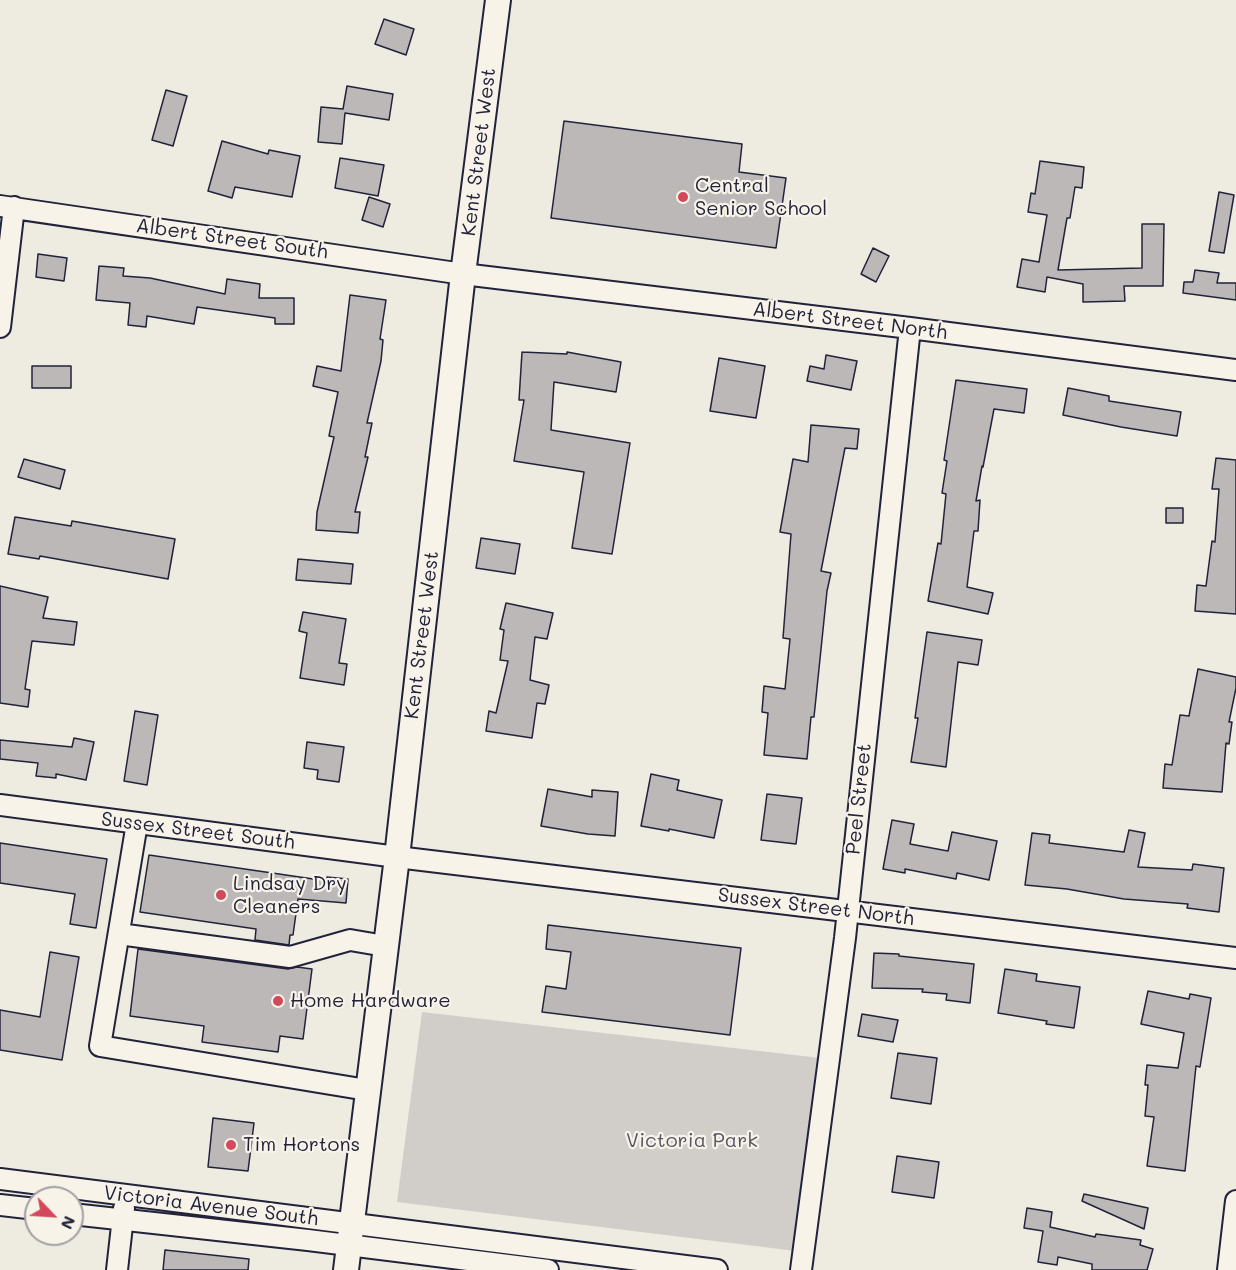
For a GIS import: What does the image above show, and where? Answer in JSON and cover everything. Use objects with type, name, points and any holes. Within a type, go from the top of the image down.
[{"type":"main road","name":"Kent Street West","points":[[346,1270],[397,857],[463,274],[498,0]]},
{"type":"street","name":"Albert Street South","points":[[7,207],[463,274]]},
{"type":"street","points":[[0,327],[7,207]]},
{"type":"street","name":"Albert Street North","points":[[463,274],[1236,370]]},
{"type":"street","name":"Peel Street","points":[[801,1270],[847,910],[910,328]]},
{"type":"street","name":"Sussex Street South","points":[[0,805],[397,857]]},
{"type":"street","points":[[137,823],[100,1046],[367,1090]]},
{"type":"street","name":"Sussex Street North","points":[[397,857],[1236,958]]},
{"type":"street","points":[[119,934],[290,957],[350,940],[385,945]]},
{"type":"street","name":"Victoria Avenue South","points":[[0,1179],[124,1196],[350,1234]]},
{"type":"street","points":[[117,1270],[124,1196]]},
{"type":"street","points":[[1228,1270],[1236,1201]]},
{"type":"street","points":[[0,1205],[24,1208]]},
{"type":"street","name":"Victoria Avenue South","points":[[84,1215],[123,1220],[350,1234]]},
{"type":"street","points":[[350,1234],[548,1270]]},
{"type":"street","points":[[350,1234],[717,1270]]},
{"type":"green space","name":"Victoria Park","points":[[422,1012],[820,1058],[796,1251],[397,1202]]},
{"type":"building","points":[[384,19],[414,29],[406,55],[375,44]]},
{"type":"building","points":[[347,86],[393,94],[389,120],[345,113],[342,144],[318,142],[321,107],[343,109]]},
{"type":"building","points":[[166,90],[187,96],[173,146],[152,140]]},
{"type":"building","points":[[564,121],[742,144],[739,172],[786,178],[776,248],[551,218]]},
{"type":"building","points":[[222,141],[268,154],[269,150],[300,156],[292,197],[235,187],[232,198],[208,191]]},
{"type":"building","points":[[340,158],[384,165],[378,196],[335,188]]},
{"type":"building","points":[[1040,161],[1084,167],[1082,188],[1075,187],[1070,218],[1067,218],[1058,270],[1142,268],[1142,224],[1164,224],[1163,286],[1124,286],[1125,301],[1083,302],[1083,284],[1047,277],[1045,292],[1017,287],[1022,259],[1039,262],[1047,215],[1028,212],[1031,193],[1035,194]]},
{"type":"building","points":[[1219,192],[1234,195],[1224,253],[1209,251]]},
{"type":"building","points":[[369,197],[390,204],[383,227],[362,220]]},
{"type":"building","points":[[873,248],[889,256],[876,282],[861,274]]},
{"type":"building","points":[[38,254],[67,258],[64,281],[36,277]]},
{"type":"building","points":[[99,266],[124,268],[123,276],[150,278],[225,294],[227,279],[260,284],[259,298],[294,298],[294,324],[275,324],[275,318],[197,307],[194,324],[147,316],[146,327],[128,325],[130,303],[96,300]]},
{"type":"building","points":[[1195,270],[1219,273],[1217,283],[1236,283],[1236,300],[1183,293],[1184,282],[1193,282]]},
{"type":"building","points":[[350,295],[386,300],[380,339],[383,340],[381,361],[367,423],[372,423],[365,457],[368,457],[355,512],[360,512],[358,533],[316,530],[317,512],[334,437],[329,436],[338,392],[313,386],[317,366],[341,371]]},
{"type":"building","points":[[522,352],[567,354],[567,352],[621,362],[616,392],[554,382],[551,430],[630,443],[612,554],[572,548],[584,472],[514,461],[524,400],[519,400]]},
{"type":"building","points":[[826,355],[857,361],[851,390],[807,381],[810,366],[824,369]]},
{"type":"building","points":[[719,358],[765,366],[756,418],[710,411]]},
{"type":"building","points":[[32,366],[71,366],[71,388],[32,388]]},
{"type":"building","points":[[956,380],[1027,389],[1024,413],[994,409],[982,466],[976,501],[980,500],[978,531],[974,531],[967,587],[993,593],[988,614],[928,601],[938,543],[941,544],[946,494],[942,493],[947,461],[944,460]]},
{"type":"building","points":[[1068,388],[1109,396],[1109,401],[1181,412],[1177,436],[1063,415]]},
{"type":"building","points":[[811,425],[859,429],[857,449],[845,448],[821,571],[831,573],[807,759],[764,755],[768,713],[762,712],[764,686],[785,689],[790,639],[783,638],[791,534],[780,532],[793,459],[808,462]]},
{"type":"building","points":[[1216,458],[1236,460],[1236,614],[1195,611],[1197,585],[1206,586],[1212,541],[1215,542],[1219,489],[1212,489]]},
{"type":"building","points":[[24,459],[65,470],[60,489],[18,477]]},
{"type":"building","points":[[1166,508],[1183,508],[1183,523],[1166,523]]},
{"type":"building","points":[[15,517],[71,526],[72,521],[175,539],[168,579],[40,556],[39,559],[8,554]]},
{"type":"building","points":[[481,538],[520,544],[515,574],[476,568]]},
{"type":"building","points":[[298,559],[353,564],[351,584],[296,580]]},
{"type":"building","points":[[0,586],[48,597],[43,618],[77,622],[74,645],[32,641],[25,689],[30,690],[28,707],[0,703]]},
{"type":"building","points":[[506,603],[553,613],[547,639],[535,637],[530,680],[549,685],[545,704],[537,703],[532,738],[486,731],[489,711],[496,713],[508,661],[500,660],[504,630],[500,629]]},
{"type":"building","points":[[303,612],[346,619],[339,663],[347,664],[344,685],[300,678],[307,633],[299,631]]},
{"type":"building","points":[[927,632],[982,640],[978,665],[958,662],[946,767],[911,762]]},
{"type":"building","points":[[1198,669],[1236,677],[1229,722],[1232,722],[1229,744],[1226,743],[1222,792],[1163,788],[1165,764],[1172,765],[1180,715],[1189,716]]},
{"type":"building","points":[[135,711],[158,715],[147,785],[124,781]]},
{"type":"building","points":[[74,738],[94,742],[86,780],[56,774],[56,778],[36,776],[38,763],[0,759],[0,740],[72,747]]},
{"type":"building","points":[[307,742],[344,747],[339,782],[317,779],[318,770],[304,768]]},
{"type":"building","points":[[651,774],[679,780],[677,790],[722,800],[714,838],[641,826]]},
{"type":"building","points":[[548,789],[592,797],[592,790],[618,792],[615,836],[541,826]]},
{"type":"building","points":[[767,794],[802,798],[796,844],[761,840]]},
{"type":"building","points":[[892,820],[914,824],[910,844],[948,851],[952,832],[997,841],[989,880],[957,873],[956,879],[905,869],[905,873],[883,869]]},
{"type":"building","points":[[1129,830],[1145,833],[1138,867],[1192,870],[1193,864],[1224,868],[1219,912],[1187,908],[1188,904],[1124,899],[1067,889],[1025,885],[1032,833],[1050,835],[1049,843],[1124,852]]},
{"type":"building","points":[[0,843],[107,859],[96,928],[70,924],[75,894],[0,883]]},
{"type":"building","name":"Lindsay Dry Cleaners","points":[[149,855],[327,881],[327,877],[348,879],[346,903],[298,899],[293,935],[290,935],[289,945],[255,940],[256,929],[140,912]]},
{"type":"building","points":[[548,925],[741,948],[730,1035],[542,1012],[546,986],[566,989],[571,952],[546,949]]},
{"type":"building","points":[[138,949],[288,969],[297,967],[312,969],[303,1039],[280,1036],[278,1052],[202,1042],[204,1026],[130,1016]]},
{"type":"building","points":[[50,952],[79,957],[62,1060],[0,1050],[0,1010],[40,1017]]},
{"type":"building","points":[[874,953],[974,964],[970,1003],[946,1000],[947,994],[922,992],[923,989],[872,988]]},
{"type":"building","points":[[1005,969],[1037,974],[1036,981],[1080,987],[1074,1028],[998,1013]]},
{"type":"building","points":[[1148,991],[1189,999],[1190,994],[1211,998],[1200,1067],[1196,1066],[1185,1171],[1147,1166],[1154,1117],[1145,1116],[1147,1065],[1178,1068],[1184,1033],[1141,1024]]},
{"type":"building","points":[[862,1014],[898,1020],[893,1042],[858,1036]]},
{"type":"building","points":[[898,1053],[937,1058],[931,1104],[891,1098]]},
{"type":"building","name":"Tim Hortons","points":[[213,1118],[254,1123],[248,1171],[208,1167]]},
{"type":"building","points":[[897,1156],[939,1162],[934,1198],[892,1192]]},
{"type":"building","points":[[1084,1194],[1148,1208],[1144,1229],[1082,1201]]},
{"type":"building","points":[[1027,1208],[1052,1212],[1050,1227],[1095,1237],[1096,1234],[1141,1240],[1140,1245],[1153,1249],[1147,1270],[1092,1270],[1092,1264],[1058,1257],[1057,1265],[1038,1262],[1043,1231],[1024,1228]]},
{"type":"building","points":[[165,1250],[249,1259],[248,1270],[163,1270]]},
{"type":"place","name":"Central Senior School","points":[[683,197]]},
{"type":"place","name":"Lindsay Dry Cleaners","points":[[221,895]]},
{"type":"place","name":"Home Hardware","points":[[278,1001]]},
{"type":"place","name":"Tim Hortons","points":[[231,1145]]}]
